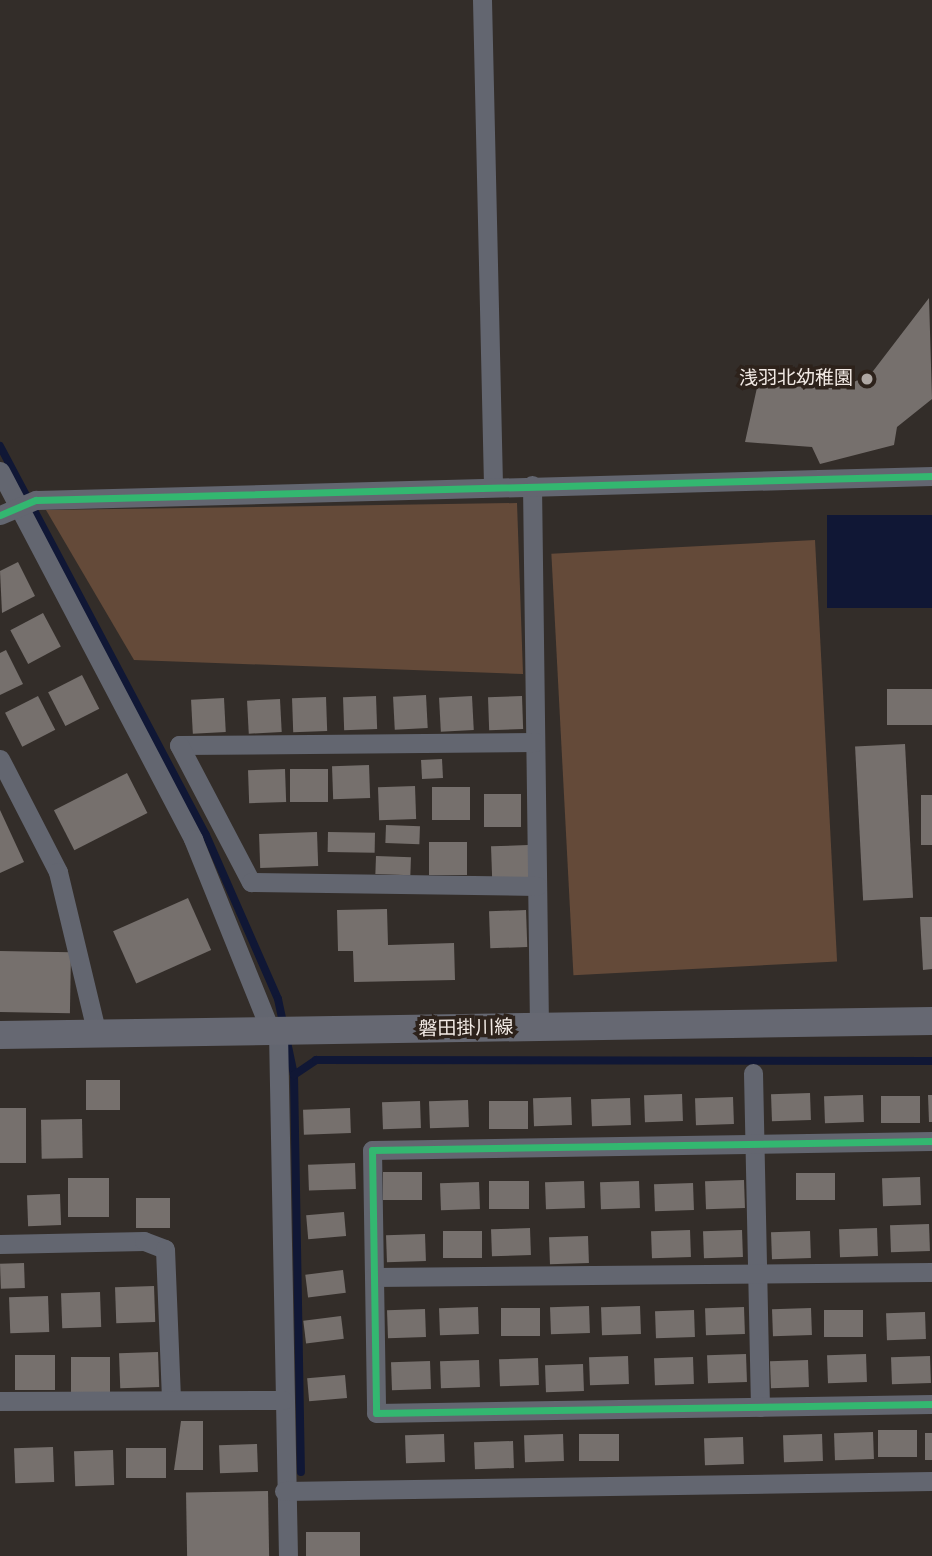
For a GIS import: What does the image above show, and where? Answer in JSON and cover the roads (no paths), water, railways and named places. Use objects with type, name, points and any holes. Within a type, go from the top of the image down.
[{"type":"main road","name":"磐田掛川線","points":[[0,1035],[932,1021]]},
{"type":"street","points":[[482,0],[493,486]]},
{"type":"street","points":[[0,471],[27,502],[193,839],[274,1032],[284,1491],[288,1556]]},
{"type":"street","points":[[0,514],[27,502],[932,475]]},
{"type":"street","points":[[531,485],[539,1028]]},
{"type":"street","points":[[535,742],[179,746],[251,882],[537,886]]},
{"type":"street","points":[[0,759],[58,872],[97,1034]]},
{"type":"street","points":[[753,1073],[760,1407]]},
{"type":"street","points":[[932,1140],[372,1150],[376,1413],[932,1404]]},
{"type":"street","points":[[0,1244],[144,1241],[165,1249],[171,1399]]},
{"type":"street","points":[[374,1277],[932,1272]]},
{"type":"street","points":[[0,1401],[283,1400]]},
{"type":"street","points":[[284,1491],[932,1481]]},
{"type":"water","points":[[827,515],[932,515],[932,608],[827,608]]},
{"type":"waterway","points":[[0,446],[206,835],[278,999],[294,1075],[301,1472]]},
{"type":"waterway","points":[[294,1075],[316,1060],[932,1061]]},
{"type":"place","name":"浅羽北幼稚園","points":[[867,379]]}]
